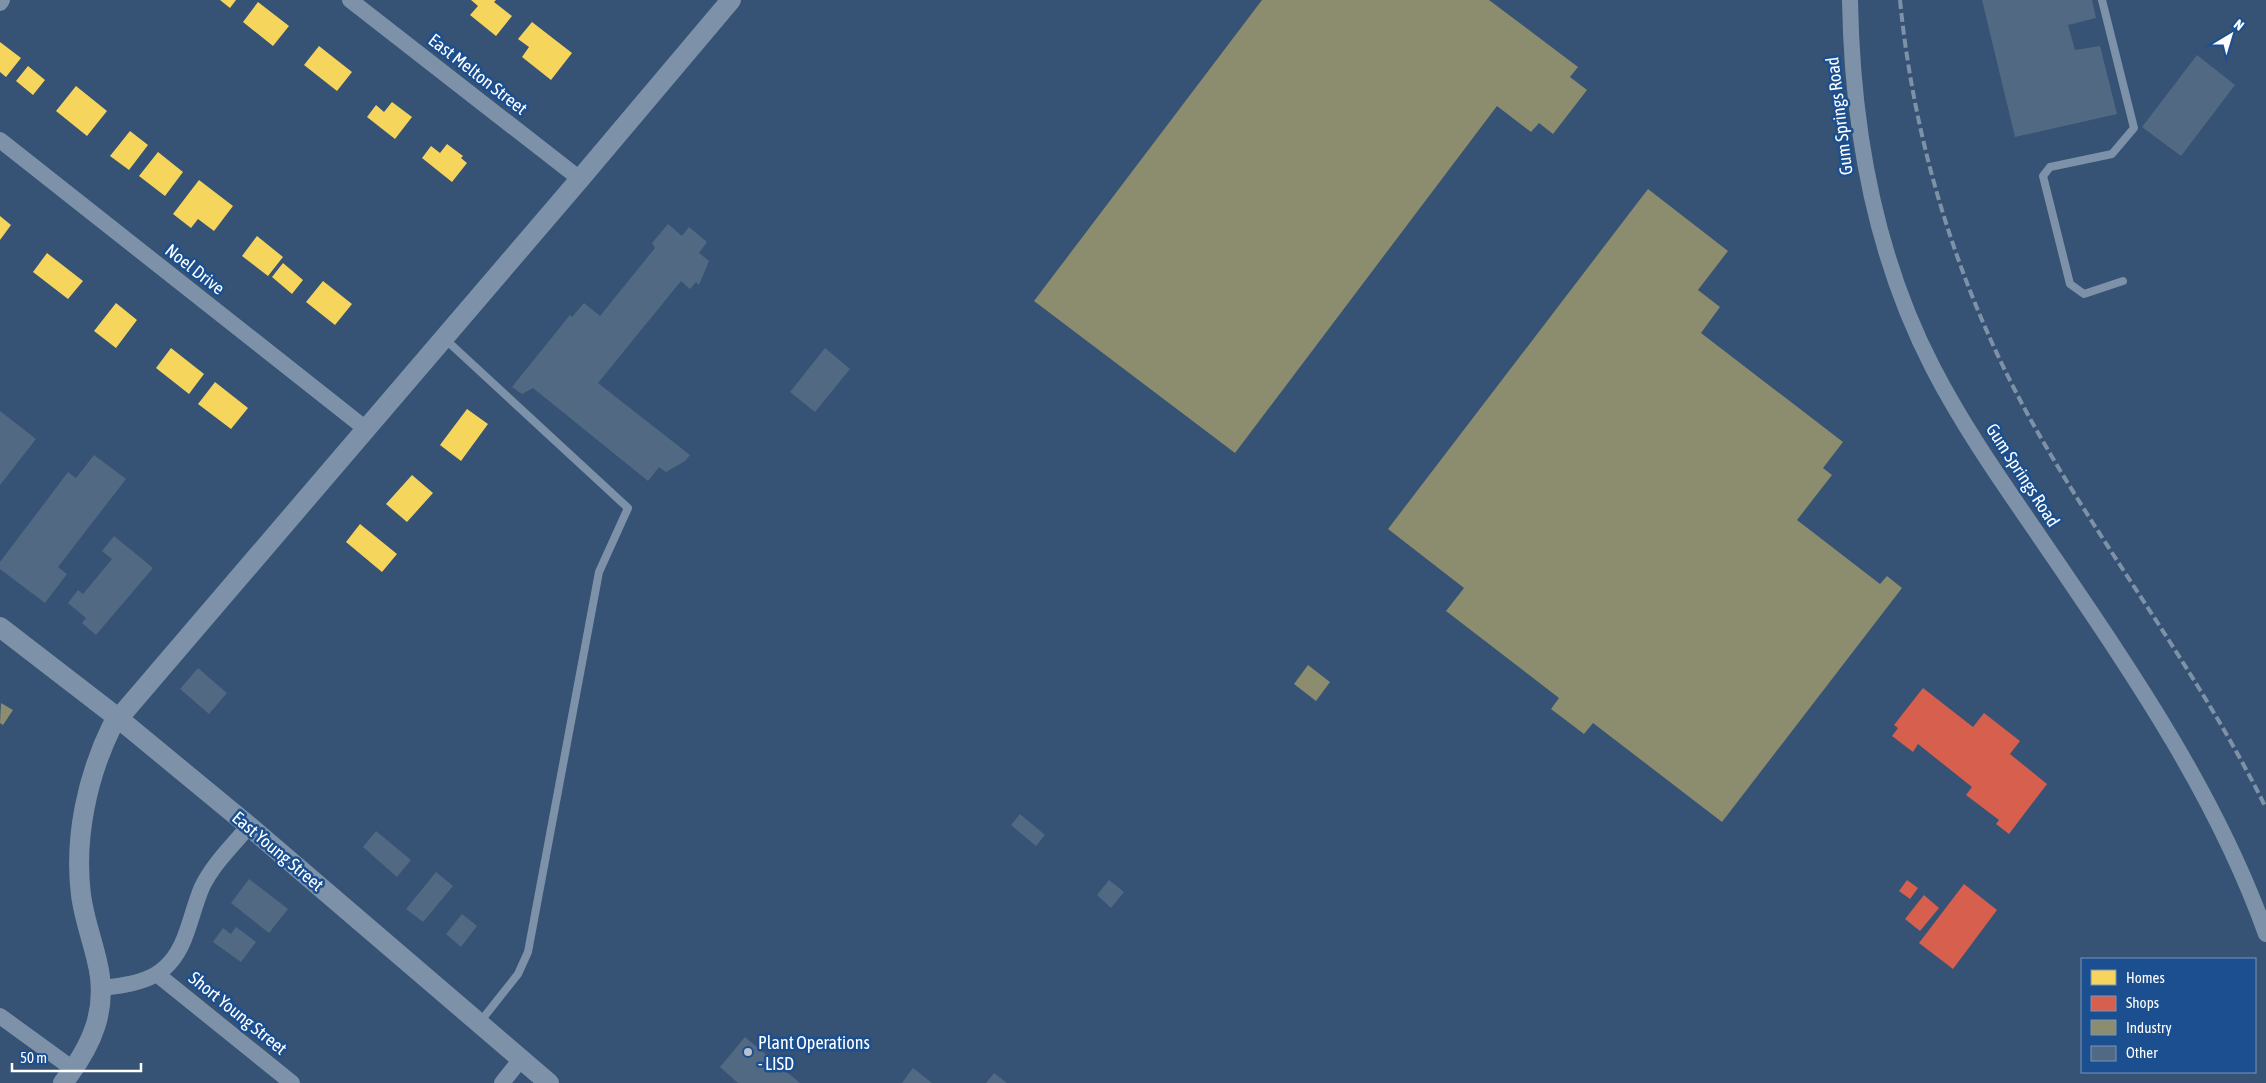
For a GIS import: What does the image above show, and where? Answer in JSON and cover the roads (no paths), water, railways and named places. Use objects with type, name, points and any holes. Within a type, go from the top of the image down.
[{"type":"street","name":"East Melton Street","points":[[350,0],[580,179]]},
{"type":"street","points":[[0,1016],[68,1076],[94,1034],[100,1011],[102,988],[82,899],[80,844],[90,787],[103,745],[118,718],[731,0]]},
{"type":"street","name":"Gum Springs Road","points":[[1850,0],[1855,100],[1868,184],[1893,272],[1918,335],[1936,373],[1979,446],[2120,656],[2183,757],[2235,857],[2266,934]]},
{"type":"street","name":"Noel Drive","points":[[0,140],[366,429]]},
{"type":"street","name":"East Young Street","points":[[0,627],[118,718],[249,826],[549,1083]]},
{"type":"street","points":[[102,988],[134,984],[158,975],[177,954],[208,876],[249,826]]},
{"type":"street","name":"Short Young Street","points":[[158,975],[292,1083]]},
{"type":"street","points":[[502,1083],[521,1059]]},
{"type":"lane","points":[[2102,0],[2134,128],[2112,154],[2050,167],[2042,176],[2070,284],[2084,294],[2123,281]]},
{"type":"lane","points":[[444,338],[628,508],[599,572],[528,952],[518,974],[478,1023]]},
{"type":"railway","points":[[1900,0],[1907,58],[1931,171],[1947,227],[1989,335],[2013,387],[2041,438],[2214,713],[2266,808]]},
{"type":"place","name":"Plant Operations - LISD","points":[[748,1052]]}]
